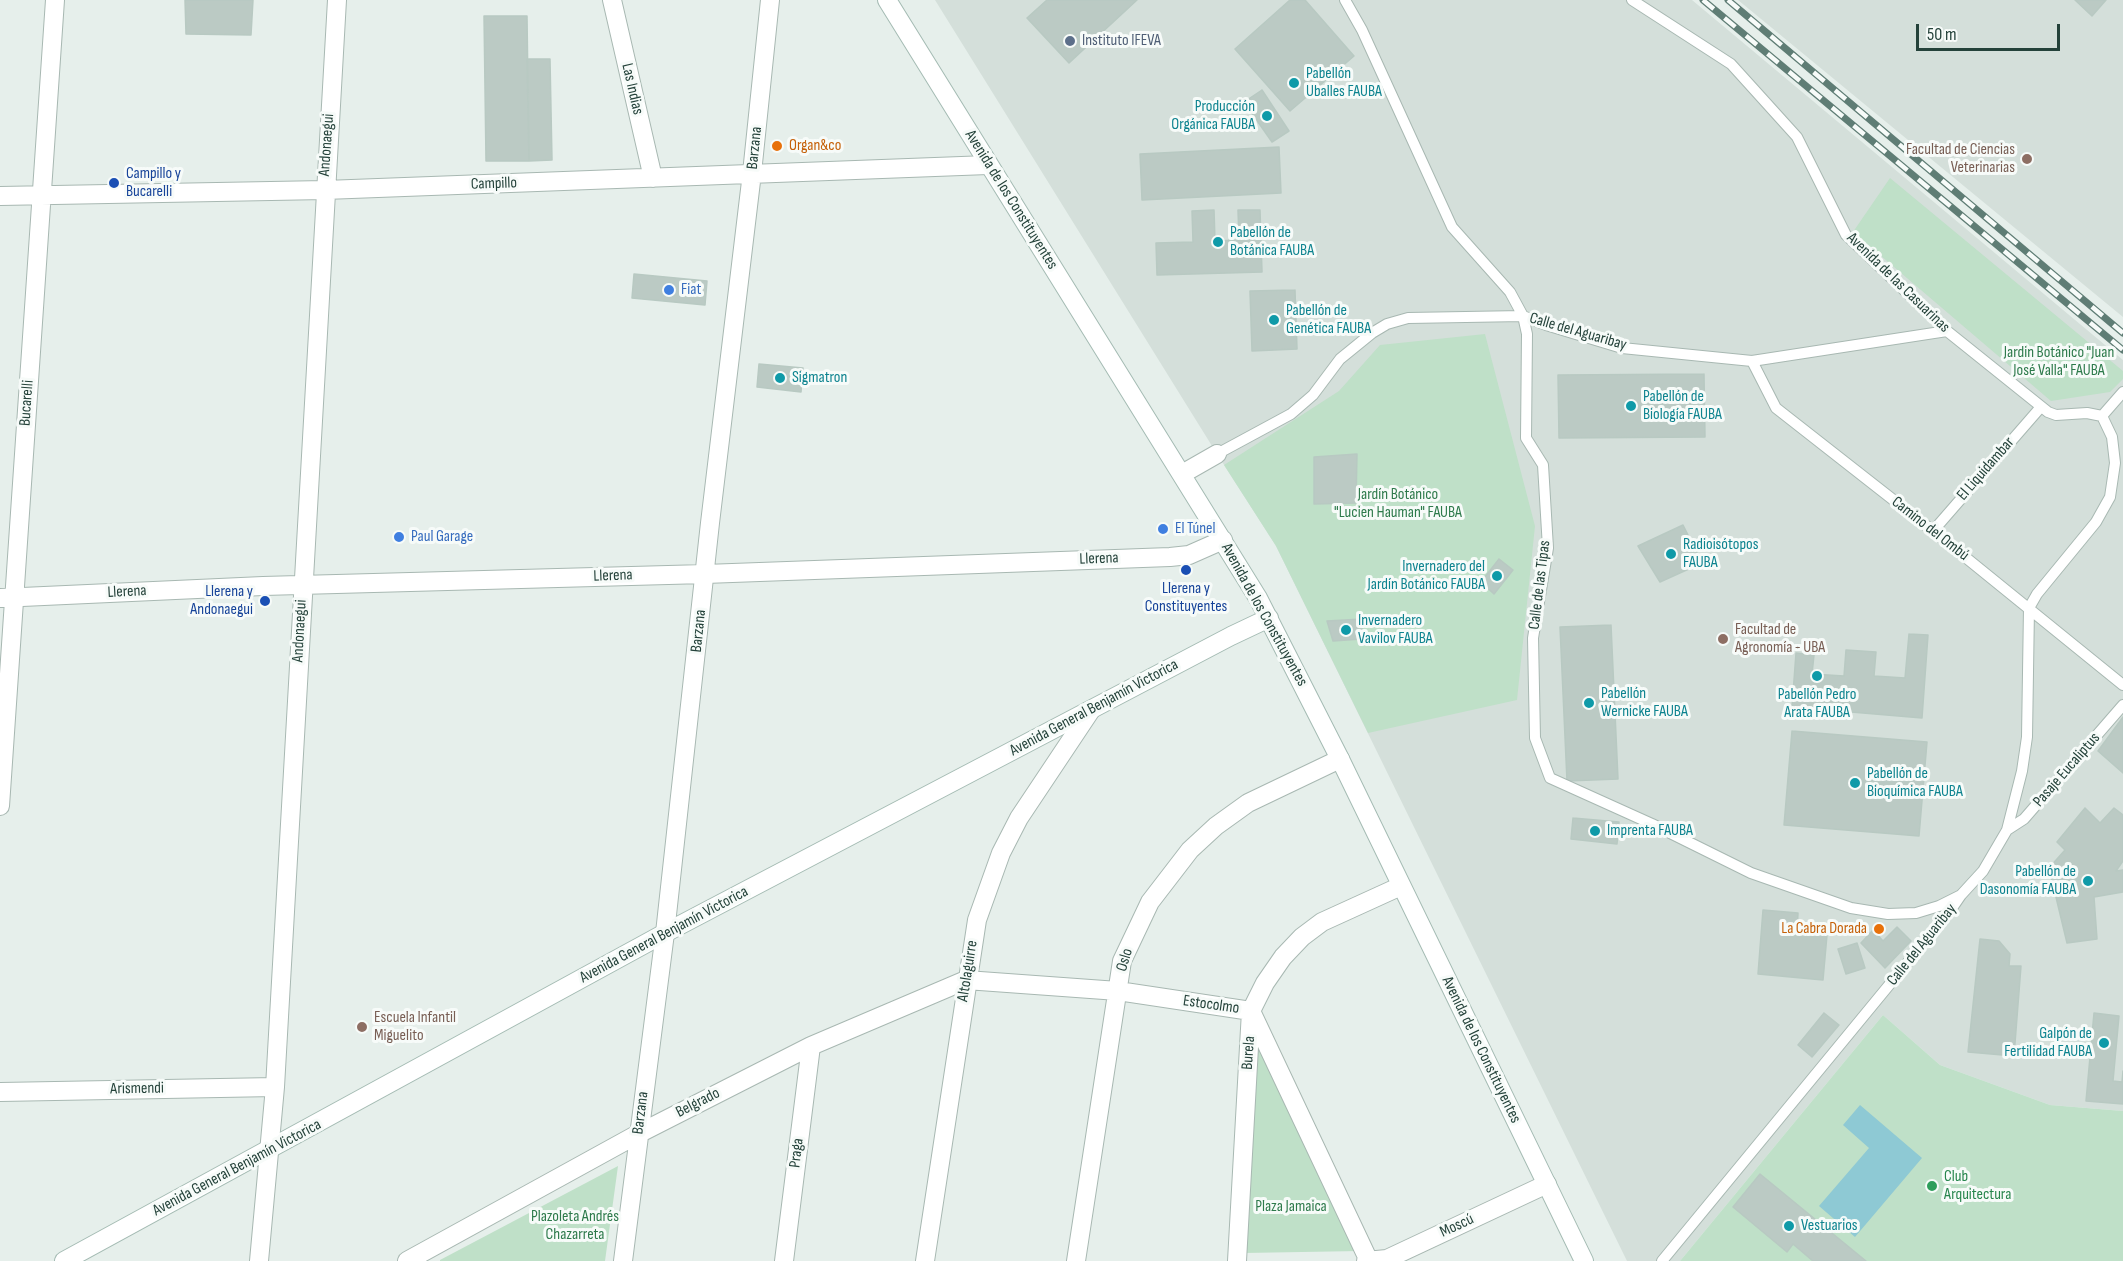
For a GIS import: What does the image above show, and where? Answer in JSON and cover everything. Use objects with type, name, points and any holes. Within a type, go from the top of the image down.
[{"type":"street","name":"Bucarelli","points":[[0,806],[6,598],[42,195],[56,0]]},
{"type":"street","name":"Andonaegui","points":[[259,1261],[274,1087],[324,190],[337,0]]},
{"type":"street","name":"Las Indias","points":[[612,0],[653,178]]},
{"type":"street","name":"Barzana","points":[[623,1261],[665,933],[770,0]]},
{"type":"street","name":"Avenida de los Constituyentes","points":[[887,0],[1223,540],[1269,618],[1584,1261]]},
{"type":"street","name":"Campillo","points":[[0,196],[324,190],[988,165]]},
{"type":"street","points":[[1182,474],[1217,454]]},
{"type":"street","name":"Llerena","points":[[6,598],[302,585],[705,574],[1170,557],[1189,555],[1223,540]]},
{"type":"street","name":"Avenida General Benjamín Victorica","points":[[64,1261],[665,933],[1269,618]]},
{"type":"street","name":"Altolaguirre","points":[[925,1261],[966,980],[977,920],[1001,853],[1025,809],[1091,710]]},
{"type":"street","name":"Oslo","points":[[1076,1261],[1122,961],[1150,902],[1190,850],[1216,826],[1248,803],[1340,759]]},
{"type":"street","name":"Burela","points":[[1237,1261],[1251,1011],[1264,983],[1283,957],[1302,937],[1322,922],[1401,886]]},
{"type":"street","name":"Estocolmo","points":[[966,980],[1118,991],[1251,1011],[1367,1261]]},
{"type":"street","name":"Belgrado","points":[[407,1261],[638,1134],[811,1046],[966,980]]},
{"type":"street","name":"Praga","points":[[784,1261],[811,1046]]},
{"type":"street","name":"Arismendi","points":[[0,1092],[274,1087]]},
{"type":"street","name":"Moscú","points":[[1367,1261],[1387,1259],[1547,1184]]},
{"type":"lane","name":"Calle de las Tipas","points":[[1345,0],[1362,30],[1452,227],[1510,292],[1522,316],[1527,334],[1527,438],[1543,465],[1548,548],[1533,638],[1535,738],[1550,778],[1652,824],[1751,873],[1851,908],[1888,914],[1916,913],[1939,906],[1961,895]]},
{"type":"lane","name":"Avenida de las Casuarinas","points":[[1632,0],[1731,64],[1797,137],[1846,235],[1947,331],[2040,408],[2056,415],[2087,413],[2102,416]]},
{"type":"lane","name":"Calle del Aguaribay","points":[[1217,454],[1291,414],[1313,394],[1340,359],[1372,333],[1388,324],[1408,318],[1522,316],[1622,348],[1752,361],[1947,331]]},
{"type":"lane","name":"Camino del Ombú","points":[[1752,361],[1776,408],[1933,531],[2123,685]]},
{"type":"lane","points":[[2029,608],[2037,594],[2096,522],[2110,497],[2115,463],[2112,437],[2102,416],[2123,392]]},
{"type":"lane","name":"El Liquidambar","points":[[1933,531],[2040,408]]},
{"type":"lane","name":"Calle del Aguaribay","points":[[1662,1261],[1983,871],[2007,830],[2022,771],[2027,737],[2029,608]]},
{"type":"lane","name":"Pasaje Eucaliptus","points":[[2007,830],[2024,819],[2123,705]]},
{"type":"shaded area","name":"Facultad de Agronomía - UBA","points":[[935,0],[1692,0],[2123,360],[2123,1111],[2050,1105],[1940,1065],[1883,1015],[1680,1261],[1627,1261],[1276,546]]},
{"type":"shaded area","name":"Facultad de Ciencias Veterinarias","points":[[1738,0],[2123,0],[2123,317]]},
{"type":"green space","name":"Jardin Botánico \"Juan José Valla\" FAUBA","points":[[1890,178],[2123,371],[2123,379],[2110,392],[2051,401],[1853,232]]},
{"type":"green space","name":"Jardín Botánico \"Lucien Hauman\" FAUBA","points":[[1485,334],[1535,526],[1517,700],[1368,733],[1276,546],[1224,465],[1339,391],[1380,345]]},
{"type":"green space","name":"Club Arquitectura","points":[[1883,1015],[1940,1065],[2050,1105],[2123,1111],[2123,1261],[1680,1261]]},
{"type":"green space","name":"Plaza Jamaica","points":[[1258,1035],[1360,1251],[1244,1253]]},
{"type":"green space","name":"Plazoleta Andrés Chazarreta","points":[[618,1166],[605,1261],[440,1261],[440,1260]]},
{"type":"water","points":[[1860,1105],[1922,1158],[1855,1237],[1819,1206],[1869,1148],[1843,1125]]},
{"type":"building","points":[[185,0],[253,0],[251,35],[186,34]]},
{"type":"building","name":"Instituto IFEVA","points":[[1047,0],[1137,0],[1069,63],[1027,18]]},
{"type":"building","name":"Pabellón Uballes FAUBA","points":[[1290,0],[1305,0],[1354,56],[1290,111],[1235,49]]},
{"type":"building","points":[[2075,0],[2106,0],[2092,16]]},
{"type":"building","points":[[484,16],[527,16],[529,161],[486,161]]},
{"type":"building","points":[[527,59],[550,59],[552,160],[529,161]]},
{"type":"building","name":"Producción Orgánica FAUBA","points":[[1262,90],[1289,131],[1272,142],[1244,102]]},
{"type":"building","points":[[1279,147],[1281,193],[1142,200],[1140,154]]},
{"type":"building","name":"Pabellón de Botánica FAUBA","points":[[1214,210],[1215,241],[1239,240],[1238,210],[1260,210],[1262,272],[1157,275],[1156,243],[1193,242],[1192,211]]},
{"type":"building","name":"Fiat","points":[[634,274],[707,281],[705,305],[632,298]]},
{"type":"building","name":"Pabellón de Genética FAUBA","points":[[1295,290],[1297,349],[1252,351],[1250,291]]},
{"type":"building","name":"Sigmatron","points":[[759,364],[803,368],[801,392],[757,387]]},
{"type":"building","name":"Pabellón de Biología FAUBA","points":[[1704,374],[1705,437],[1559,438],[1558,375]]},
{"type":"building","points":[[1357,454],[1356,503],[1314,504],[1314,457]]},
{"type":"building","name":"Radioisótopos FAUBA","points":[[1683,525],[1702,563],[1660,582],[1638,546]]},
{"type":"building","name":"Invernadero del Jardín Botánico FAUBA","points":[[1499,559],[1513,570],[1494,594],[1481,582]]},
{"type":"building","name":"Invernadero Vavilov FAUBA","points":[[1362,619],[1362,639],[1333,641],[1327,621]]},
{"type":"building","name":"Pabellón Wernicke FAUBA","points":[[1611,625],[1618,779],[1567,781],[1560,627]]},
{"type":"building","name":"Pabellón Pedro Arata FAUBA","points":[[1909,634],[1928,635],[1922,718],[1792,707],[1796,653],[1814,655],[1812,674],[1844,676],[1846,650],[1876,652],[1874,676],[1905,678]]},
{"type":"building","points":[[2123,717],[2123,773],[2098,751]]},
{"type":"building","name":"Pabellón de Bioquímica FAUBA","points":[[1792,731],[1927,742],[1919,836],[1784,825]]},
{"type":"building","name":"Pabellón de Dasonomía FAUBA","points":[[2085,808],[2100,823],[2114,808],[2123,815],[2123,861],[2116,871],[2123,870],[2123,892],[2094,897],[2097,939],[2067,943],[2049,868],[2065,850],[2057,842]]},
{"type":"building","name":"Imprenta FAUBA","points":[[1573,818],[1619,822],[1617,844],[1571,839]]},
{"type":"building","points":[[1763,910],[1798,913],[1797,932],[1827,935],[1823,980],[1758,974]]},
{"type":"building","points":[[1897,927],[1911,941],[1885,968],[1861,943],[1873,930],[1883,941]]},
{"type":"building","points":[[1980,939],[1999,941],[2010,954],[2009,966],[2021,966],[2014,1056],[1968,1052]]},
{"type":"building","points":[[1857,943],[1865,968],[1846,974],[1838,949]]},
{"type":"building","points":[[1824,1013],[1839,1025],[1812,1057],[1798,1045]]},
{"type":"building","name":"Galpón de Fertilidad FAUBA","points":[[2094,1013],[2119,1016],[2113,1081],[2122,1082],[2123,1071],[2123,1104],[2086,1101]]},
{"type":"building","name":"Vestuarios","points":[[1760,1174],[1866,1261],[1813,1261],[1793,1244],[1787,1252],[1733,1207]]},
{"type":"railway","points":[[1703,0],[2123,350]]},
{"type":"railway","points":[[1728,0],[2123,333]]},
{"type":"place","name":"Instituto IFEVA","points":[[1070,41]]},
{"type":"place","name":"Pabellón Uballes FAUBA","points":[[1294,83]]},
{"type":"place","name":"Producción Orgánica FAUBA","points":[[1267,116]]},
{"type":"place","name":"Organ&co","points":[[777,146]]},
{"type":"place","name":"Facultad de Ciencias Veterinarias","points":[[2027,159]]},
{"type":"place","name":"Campillo y Bucarelli","points":[[114,183]]},
{"type":"place","name":"Pabellón de Botánica FAUBA","points":[[1218,242]]},
{"type":"place","name":"Fiat","points":[[669,290]]},
{"type":"place","name":"Pabellón de Genética FAUBA","points":[[1274,320]]},
{"type":"place","name":"Sigmatron","points":[[780,378]]},
{"type":"place","name":"Pabellón de Biología FAUBA","points":[[1631,406]]},
{"type":"place","name":"El Túnel","points":[[1163,529]]},
{"type":"place","name":"Paul Garage","points":[[399,537]]},
{"type":"place","name":"Radioisótopos FAUBA","points":[[1671,554]]},
{"type":"place","name":"Llerena y Constituyentes","points":[[1186,570]]},
{"type":"place","name":"Invernadero del Jardín Botánico FAUBA","points":[[1497,576]]},
{"type":"place","name":"Llerena y Andonaegui","points":[[265,601]]},
{"type":"place","name":"Invernadero Vavilov FAUBA","points":[[1346,630]]},
{"type":"place","name":"Facultad de Agronomía - UBA","points":[[1723,639]]},
{"type":"place","name":"Pabellón Pedro Arata FAUBA","points":[[1817,676]]},
{"type":"place","name":"Pabellón Wernicke FAUBA","points":[[1589,703]]},
{"type":"place","name":"Pabellón de Bioquímica FAUBA","points":[[1855,783]]},
{"type":"place","name":"Imprenta FAUBA","points":[[1595,831]]},
{"type":"place","name":"Pabellón de Dasonomía FAUBA","points":[[2088,881]]},
{"type":"place","name":"La Cabra Dorada","points":[[1879,929]]},
{"type":"place","name":"Escuela Infantil Miguelito","points":[[362,1027]]},
{"type":"place","name":"Galpón de Fertilidad FAUBA","points":[[2104,1043]]},
{"type":"place","name":"Club Arquitectura","points":[[1932,1186]]},
{"type":"place","name":"Vestuarios","points":[[1789,1226]]}]
